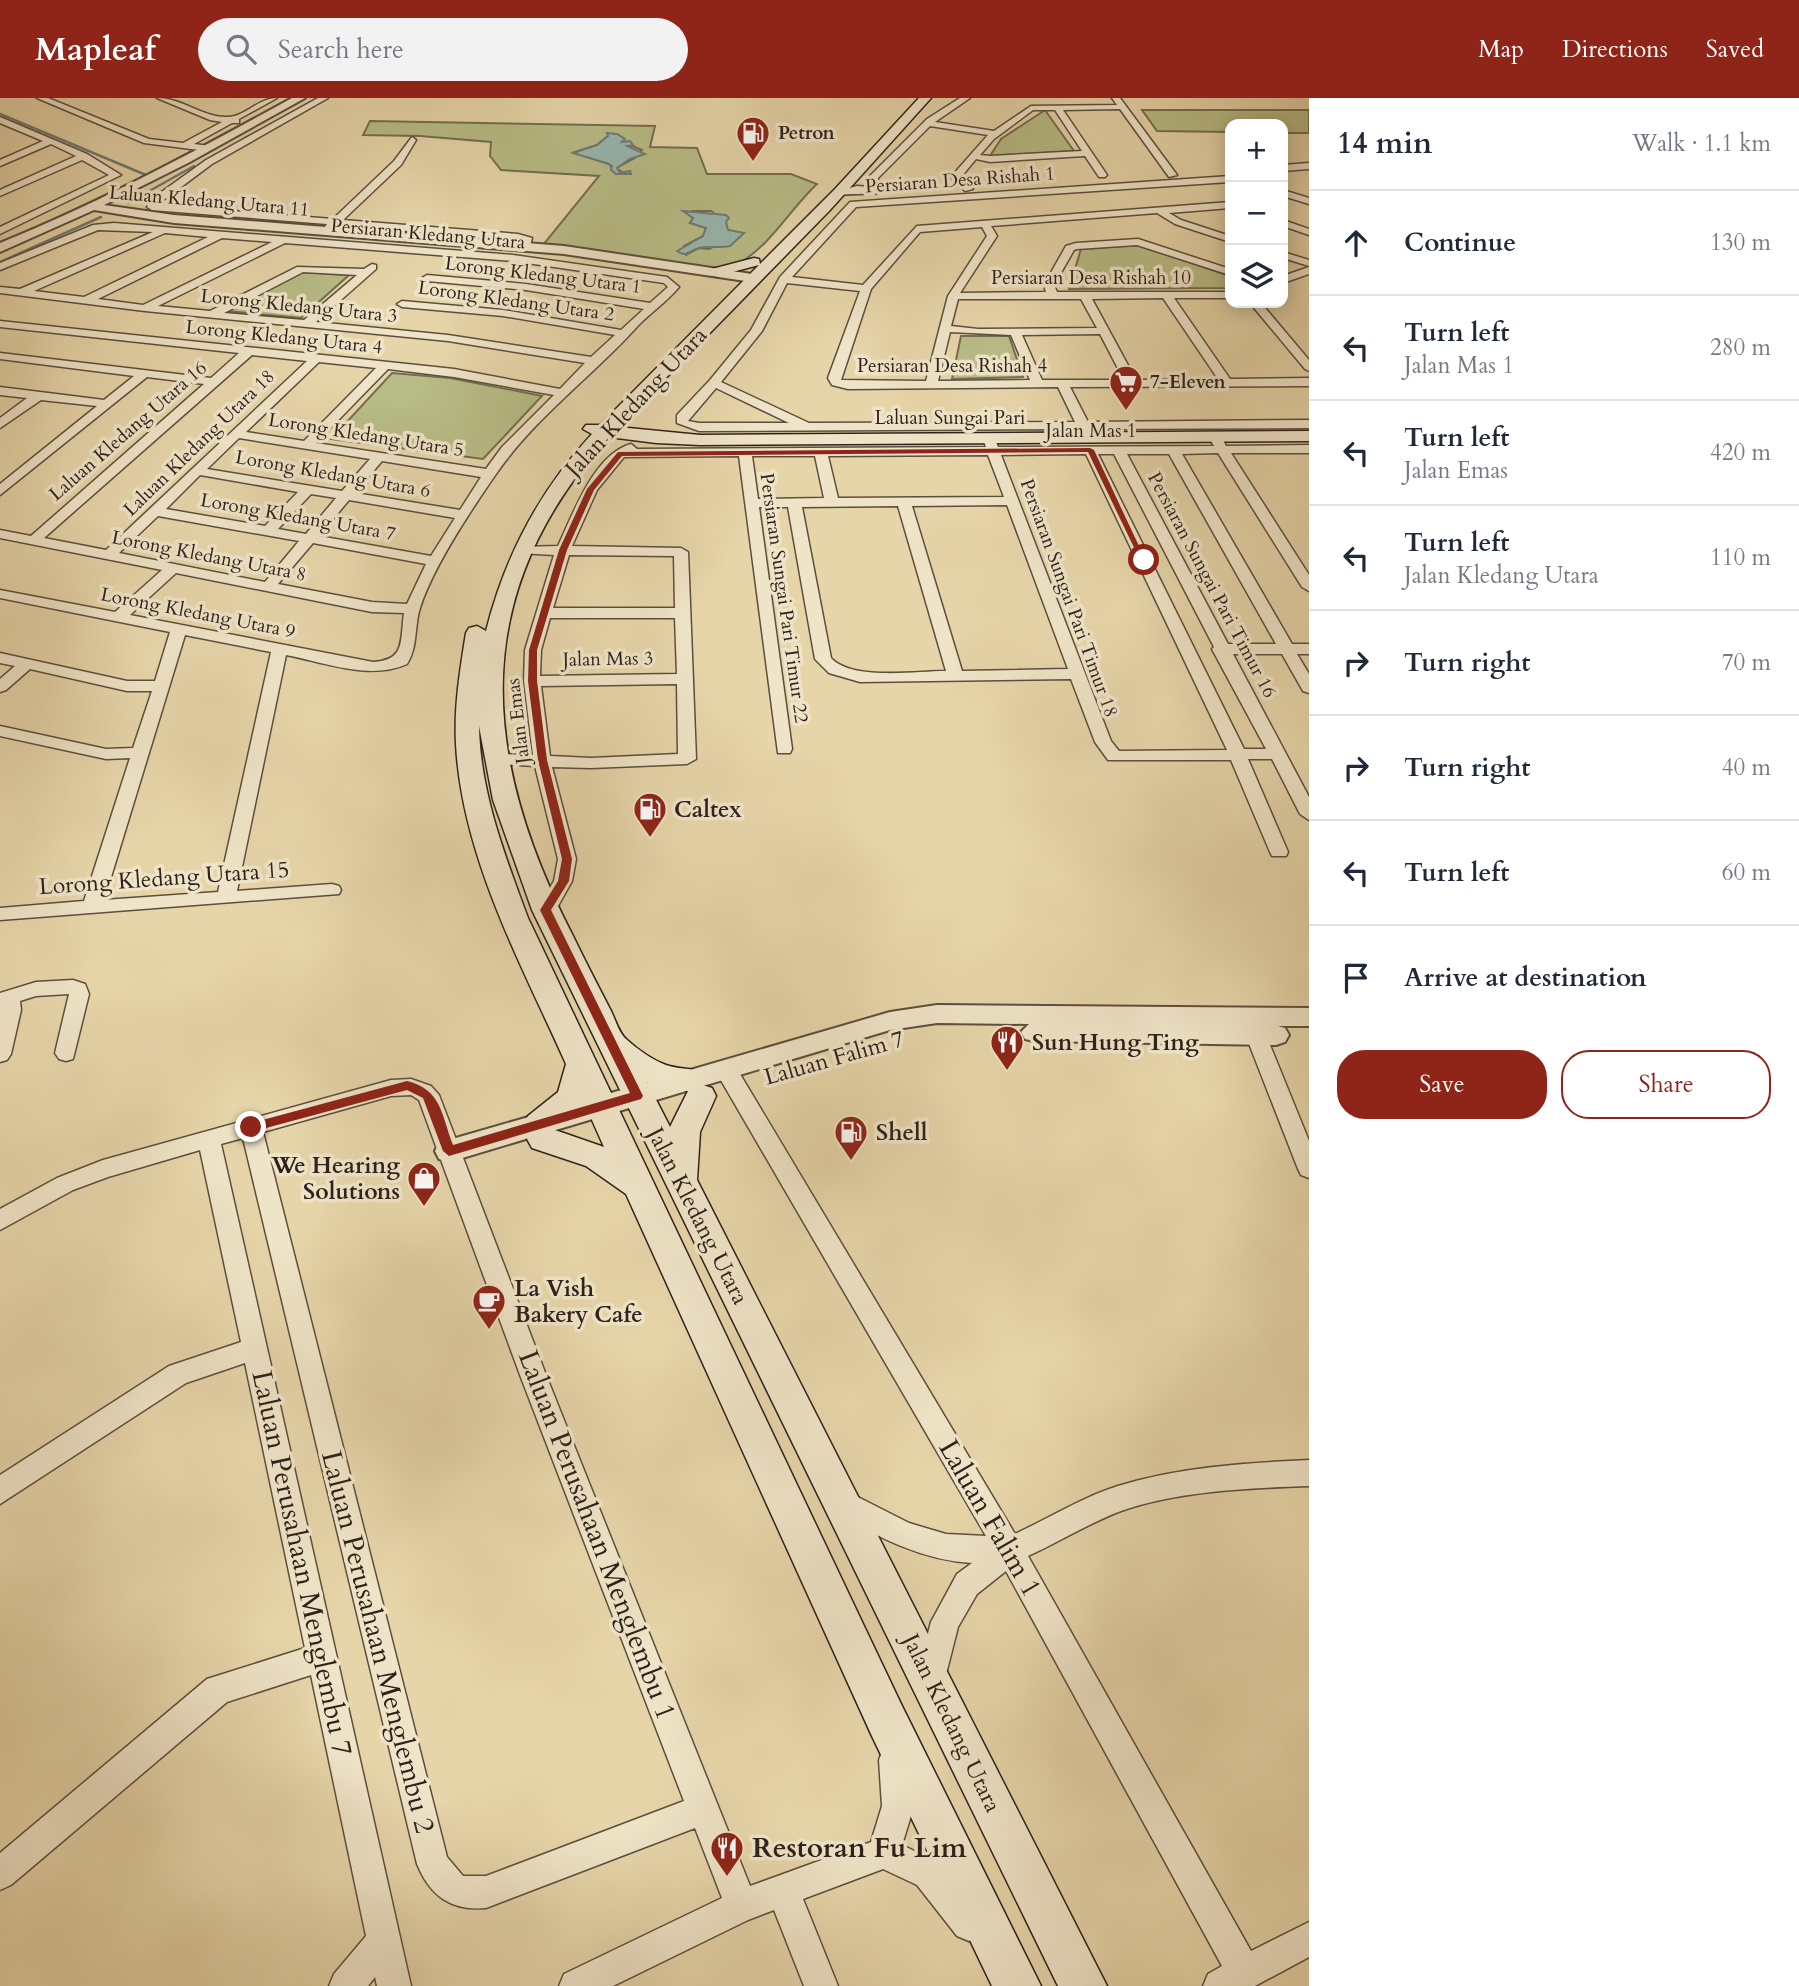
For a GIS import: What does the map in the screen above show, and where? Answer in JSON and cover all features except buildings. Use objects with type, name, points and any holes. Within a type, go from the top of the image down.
[{"type":"main road","name":"Jalan Kledang Utara","points":[[744,277],[839,192],[923,98]]},
{"type":"main road","name":"Jalan Kledang Utara","points":[[923,98],[803,216],[598,429],[554,468],[521,514],[479,622],[468,687],[469,761],[489,846],[514,918],[582,1062],[624,1109],[681,1182],[1083,1986]]},
{"type":"main road","points":[[713,274],[744,277]]},
{"type":"main road","points":[[713,274],[744,277]]},
{"type":"main road","name":"Jalan Kledang Utara","points":[[598,429],[541,515],[524,550],[497,626],[490,687],[496,759],[517,840],[546,910],[611,1043],[641,1188],[886,1720],[939,1823],[1015,1986]]},
{"type":"main road","name":"Laluan Sungai Pari","points":[[598,429],[656,438],[798,431],[991,444],[1088,438],[1218,443],[1309,436]]},
{"type":"main road","points":[[611,1043],[648,1071],[696,1088],[684,1132],[681,1182]]},
{"type":"main road","points":[[582,1062],[574,1095],[541,1132],[597,1157],[641,1188]]},
{"type":"main road","points":[[939,1823],[1038,1986]]},
{"type":"street","points":[[41,98],[147,141],[207,148]]},
{"type":"street","points":[[161,98],[213,118],[254,124]]},
{"type":"street","points":[[172,152],[274,98]]},
{"type":"street","points":[[55,225],[130,189],[300,98]]},
{"type":"street","points":[[324,98],[209,162],[152,203],[152,207],[331,227],[398,163],[412,140]]},
{"type":"street","points":[[933,186],[880,185],[873,182],[872,178],[928,123],[966,98]]},
{"type":"street","points":[[1116,98],[1170,173]]},
{"type":"street","points":[[1057,107],[1087,153],[1107,175],[1088,176]]},
{"type":"street","points":[[965,185],[956,177],[973,156],[996,134],[1031,108],[1122,107]]},
{"type":"street","points":[[0,120],[84,156],[114,171],[116,175],[113,179],[23,223],[0,231]]},
{"type":"street","points":[[928,123],[996,134]]},
{"type":"street","points":[[10,132],[20,128]]},
{"type":"street","points":[[0,163],[51,141]]},
{"type":"street","points":[[973,156],[990,159],[1087,153]]},
{"type":"street","points":[[0,193],[84,156]]},
{"type":"street","points":[[184,161],[209,162]]},
{"type":"street","points":[[1288,167],[1309,166]]},
{"type":"street","points":[[1288,167],[1309,172]]},
{"type":"street","points":[[1156,171],[1170,173]]},
{"type":"street","points":[[856,173],[855,185],[865,189]]},
{"type":"street","points":[[839,192],[865,189],[909,193],[965,185],[1170,173],[1225,174]]},
{"type":"street","name":"Persiaran Desa Rishah 1","points":[[798,431],[699,427],[682,423],[681,418],[756,331],[784,279],[853,204],[1152,184],[1225,176]]},
{"type":"street","points":[[1152,184],[1168,196]]},
{"type":"street","points":[[23,223],[51,222],[130,189]]},
{"type":"street","points":[[0,250],[72,221],[130,189]]},
{"type":"street","points":[[128,215],[115,207],[116,202],[130,189]]},
{"type":"street","points":[[1050,191],[1082,216]]},
{"type":"street","points":[[1288,197],[1309,201]]},
{"type":"street","points":[[950,198],[962,210]]},
{"type":"street","name":"Persiaran Desa Rishah 4","points":[[1225,206],[916,229],[866,288],[834,379],[836,382],[848,384],[1309,382]]},
{"type":"street","points":[[15,242],[98,208]]},
{"type":"street","name":"Laluan Kledang Utara 11","points":[[98,208],[163,223],[542,252],[713,274]]},
{"type":"street","points":[[1158,210],[1178,222],[1225,237]]},
{"type":"street","points":[[72,221],[98,214],[128,215]]},
{"type":"street","name":"Laluan Kledang Utara 11","points":[[128,215],[331,227],[525,247],[713,274]]},
{"type":"street","points":[[0,220],[36,226],[35,230],[0,250]]},
{"type":"street","points":[[931,384],[953,296],[992,236],[985,223]]},
{"type":"street","points":[[1288,225],[1309,232]]},
{"type":"street","name":"Persiaran Kledang Utara","points":[[0,267],[96,227],[114,226],[393,249],[427,278],[514,301],[626,273],[673,283],[674,287],[655,307]]},
{"type":"street","points":[[18,294],[163,231]]},
{"type":"street","points":[[85,301],[219,235]]},
{"type":"street","points":[[145,308],[283,240]]},
{"type":"street","points":[[1053,296],[1049,285],[1070,248],[1076,246],[1142,242],[1225,270]]},
{"type":"street","points":[[306,325],[393,249]]},
{"type":"street","points":[[1288,257],[1309,264]]},
{"type":"street","points":[[211,315],[301,268],[366,272]]},
{"type":"street","points":[[1288,278],[1309,270]]},
{"type":"street","points":[[393,313],[427,278]]},
{"type":"street","name":"Lorong Kledang Utara 2","points":[[427,278],[626,334]]},
{"type":"street","name":"Lorong Kledang Utara 1","points":[[427,278],[514,301],[655,307]]},
{"type":"street","points":[[784,279],[866,288]]},
{"type":"street","points":[[1288,279],[1309,284]]},
{"type":"street","name":"Lorong Kledang Utara 3","points":[[0,290],[61,307],[85,301],[375,332],[514,301],[594,361]]},
{"type":"street","points":[[1166,295],[1226,382]]},
{"type":"street","name":"Persiaran Desa Rishah 10","points":[[953,296],[1225,295]]},
{"type":"street","points":[[1085,296],[1132,383]]},
{"type":"street","points":[[470,352],[514,301]]},
{"type":"street","points":[[10,343],[61,307]]},
{"type":"street","points":[[412,609],[435,561],[462,515],[507,450],[594,361],[655,307]]},
{"type":"street","points":[[1259,308],[1309,367]]},
{"type":"street","points":[[140,339],[176,311]]},
{"type":"street","points":[[375,332],[384,322]]},
{"type":"street","name":"Lorong Kledang Utara 4","points":[[0,324],[454,373],[563,393]]},
{"type":"street","points":[[943,328],[1104,331]]},
{"type":"street","points":[[1015,331],[1037,383]]},
{"type":"street","name":"Laluan Kledang Utara 16","points":[[33,541],[249,351]]},
{"type":"street","points":[[0,356],[214,382]]},
{"type":"street","name":"Laluan Kledang Utara 18","points":[[108,556],[316,358]]},
{"type":"street","points":[[454,373],[462,363]]},
{"type":"street","points":[[307,445],[385,366]]},
{"type":"street","points":[[0,491],[144,374]]},
{"type":"street","points":[[713,383],[798,431],[1088,438],[1309,424]]},
{"type":"street","points":[[1062,383],[1238,755],[1279,852]]},
{"type":"street","points":[[0,391],[107,404]]},
{"type":"street","points":[[0,424],[38,396]]},
{"type":"street","name":"Lorong Kledang Utara 5","points":[[237,434],[489,474]]},
{"type":"street","name":"Jalan Emas","points":[[546,910],[564,881],[567,859],[542,760],[532,681],[533,650],[563,550],[591,489],[620,453],[656,438]]},
{"type":"street","name":"Jalan Mas 1","points":[[1088,438],[1118,450],[1173,450],[1218,443],[1309,449]]},
{"type":"street","points":[[1218,443],[1309,587]]},
{"type":"street","points":[[620,453],[821,452],[991,444]]},
{"type":"street","name":"Persiaran Sungai Pari Timur 18","points":[[991,444],[1102,742],[1114,756],[1238,755]]},
{"type":"street","name":"Persiaran Sungai Pari Timur 16","points":[[1118,450],[1220,649],[1309,814]]},
{"type":"street","points":[[1173,450],[1309,688]]},
{"type":"street","name":"Persiaran Sungai Pari Timur 22","points":[[745,452],[784,749]]},
{"type":"street","points":[[821,452],[832,503]]},
{"type":"street","points":[[268,587],[379,456]]},
{"type":"street","name":"Lorong Kledang Utara 6","points":[[198,471],[462,515]]},
{"type":"street","points":[[268,531],[307,489]]},
{"type":"street","points":[[753,503],[1013,501]]},
{"type":"street","points":[[904,502],[955,675]]},
{"type":"street","points":[[793,503],[823,659],[830,668],[842,674],[860,677],[1077,674]]},
{"type":"street","name":"Lorong Kledang Utara 7","points":[[155,511],[435,561]]},
{"type":"street","name":"Lorong Kledang Utara 8","points":[[0,534],[372,607],[412,609]]},
{"type":"street","points":[[496,759],[591,763],[687,759],[681,552],[524,550]]},
{"type":"street","points":[[117,618],[172,569]]},
{"type":"street","name":"Lorong Kledang Utara 9","points":[[0,594],[373,667],[390,666],[401,661],[406,651],[412,609]]},
{"type":"street","points":[[545,613],[683,613]]},
{"type":"street","points":[[92,908],[179,629]]},
{"type":"street","points":[[226,898],[279,649]]},
{"type":"street","points":[[1220,649],[1309,649]]},
{"type":"street","points":[[0,658],[127,686],[161,686]]},
{"type":"street","points":[[0,687],[27,664]]},
{"type":"street","name":"Jalan Mas 3","points":[[532,681],[684,679]]},
{"type":"street","points":[[0,731],[106,754],[140,753]]},
{"type":"street","points":[[1238,755],[1278,754]]},
{"type":"street","name":"Lorong Kledang Utara 15","points":[[0,914],[332,890]]},
{"type":"street","points":[[3,1000],[36,989],[78,989],[66,1053]]},
{"type":"street","points":[[0,1054],[11,1010],[11,1004],[3,1000]]},
{"type":"street","points":[[1309,1017],[1252,1025],[1309,1169]]},
{"type":"street","name":"Laluan Falim 7","points":[[451,1158],[730,1078],[896,1037],[945,1031],[1252,1025],[1309,1035]]},
{"type":"street","name":"Laluan Falim 1","points":[[730,1078],[1010,1550],[1232,1979]]},
{"type":"street","name":"Laluan Perusahaan Menglembu 1","points":[[251,1127],[391,1088],[407,1086],[420,1089],[428,1095],[538,1388],[741,1906]]},
{"type":"street","points":[[0,1220],[65,1184],[103,1169],[251,1127]]},
{"type":"street","name":"Laluan Perusahaan Menglembu 2","points":[[251,1127],[433,1864],[446,1885],[465,1894],[486,1892],[704,1809]]},
{"type":"street","name":"Laluan Perusahaan Menglembu 7","points":[[208,1140],[256,1348],[394,1986]]},
{"type":"street","points":[[0,1491],[33,1466],[178,1374],[256,1348]]},
{"type":"street","points":[[931,1681],[945,1622],[967,1584],[1010,1550],[1118,1499],[1190,1483],[1256,1475],[1309,1473]]},
{"type":"street","points":[[843,1502],[903,1535],[946,1548],[1010,1550]]},
{"type":"street","points":[[0,1874],[218,1690],[322,1657]]},
{"type":"street","points":[[884,1853],[898,1807],[896,1768],[886,1720]]},
{"type":"street","points":[[576,1986],[741,1906],[884,1853],[928,1874],[1015,1986]]},
{"type":"street","points":[[783,1891],[821,1986]]},
{"type":"street","points":[[1232,1979],[1309,1939]]},
{"type":"street","points":[[345,1986],[383,1942]]},
{"type":"green space","points":[[1045,110],[1074,151],[990,156],[1001,139]]},
{"type":"green space","points":[[1142,110],[1309,110],[1309,133],[1288,133],[1288,119],[1225,119],[1225,132],[1157,131]]},
{"type":"green space","points":[[370,121],[655,126],[650,147],[697,148],[707,174],[791,174],[817,184],[759,248],[736,265],[714,269],[543,245],[599,176],[501,170],[490,156],[491,142],[420,136],[363,135]],"holes":[[[608,136],[642,150],[635,158],[616,168],[624,173],[616,174],[609,164],[575,152],[597,145]],[[692,211],[711,211],[726,222],[727,230],[743,233],[709,249],[699,248],[686,255],[684,246],[703,236],[706,228],[690,223],[693,218],[689,214]]]},
{"type":"green space","points":[[1138,245],[1225,274],[1225,288],[1069,289],[1081,249]]},
{"type":"green space","points":[[301,272],[349,275],[301,318],[225,311]]},
{"type":"green space","points":[[961,336],[1009,336],[1023,377],[952,379]]},
{"type":"green space","points":[[392,373],[450,378],[542,396],[483,459],[331,439]]},
{"type":"water","points":[[607,133],[617,134],[625,139],[622,142],[630,141],[633,145],[627,146],[645,154],[630,159],[617,168],[620,173],[630,171],[631,174],[616,174],[609,164],[573,153],[597,145],[608,136]]},
{"type":"water","points":[[683,211],[726,215],[729,218],[726,222],[728,230],[744,233],[730,246],[703,247],[685,254],[680,253],[677,251],[703,236],[706,228],[690,223],[693,218]]},
{"type":"waterway","points":[[0,114],[146,175]]},
{"type":"waterway","points":[[128,203],[194,166]]},
{"type":"waterway","points":[[0,262],[101,217]]},
{"type":"place","name":"Petron","points":[[753,163]]},
{"type":"place","name":"7-Eleven","points":[[1126,412]]},
{"type":"place","name":"Caltex","points":[[650,839]]},
{"type":"place","name":"Sun Hung Ting","points":[[1007,1072]]},
{"type":"place","name":"Shell","points":[[851,1162]]},
{"type":"place","name":"We Hearing Solutions","points":[[424,1208]]},
{"type":"place","name":"La Vish Bakery Cafe","points":[[489,1331]]},
{"type":"place","name":"Restoran Fu Lim","points":[[727,1878]]},
{"type":"route","points":[[251,1127],[391,1088],[407,1086],[420,1089],[428,1095],[449,1151],[637,1096],[546,910],[564,881],[567,859],[542,760],[532,681],[533,650],[563,550],[591,489],[620,453],[1090,450],[1144,560]]}]
